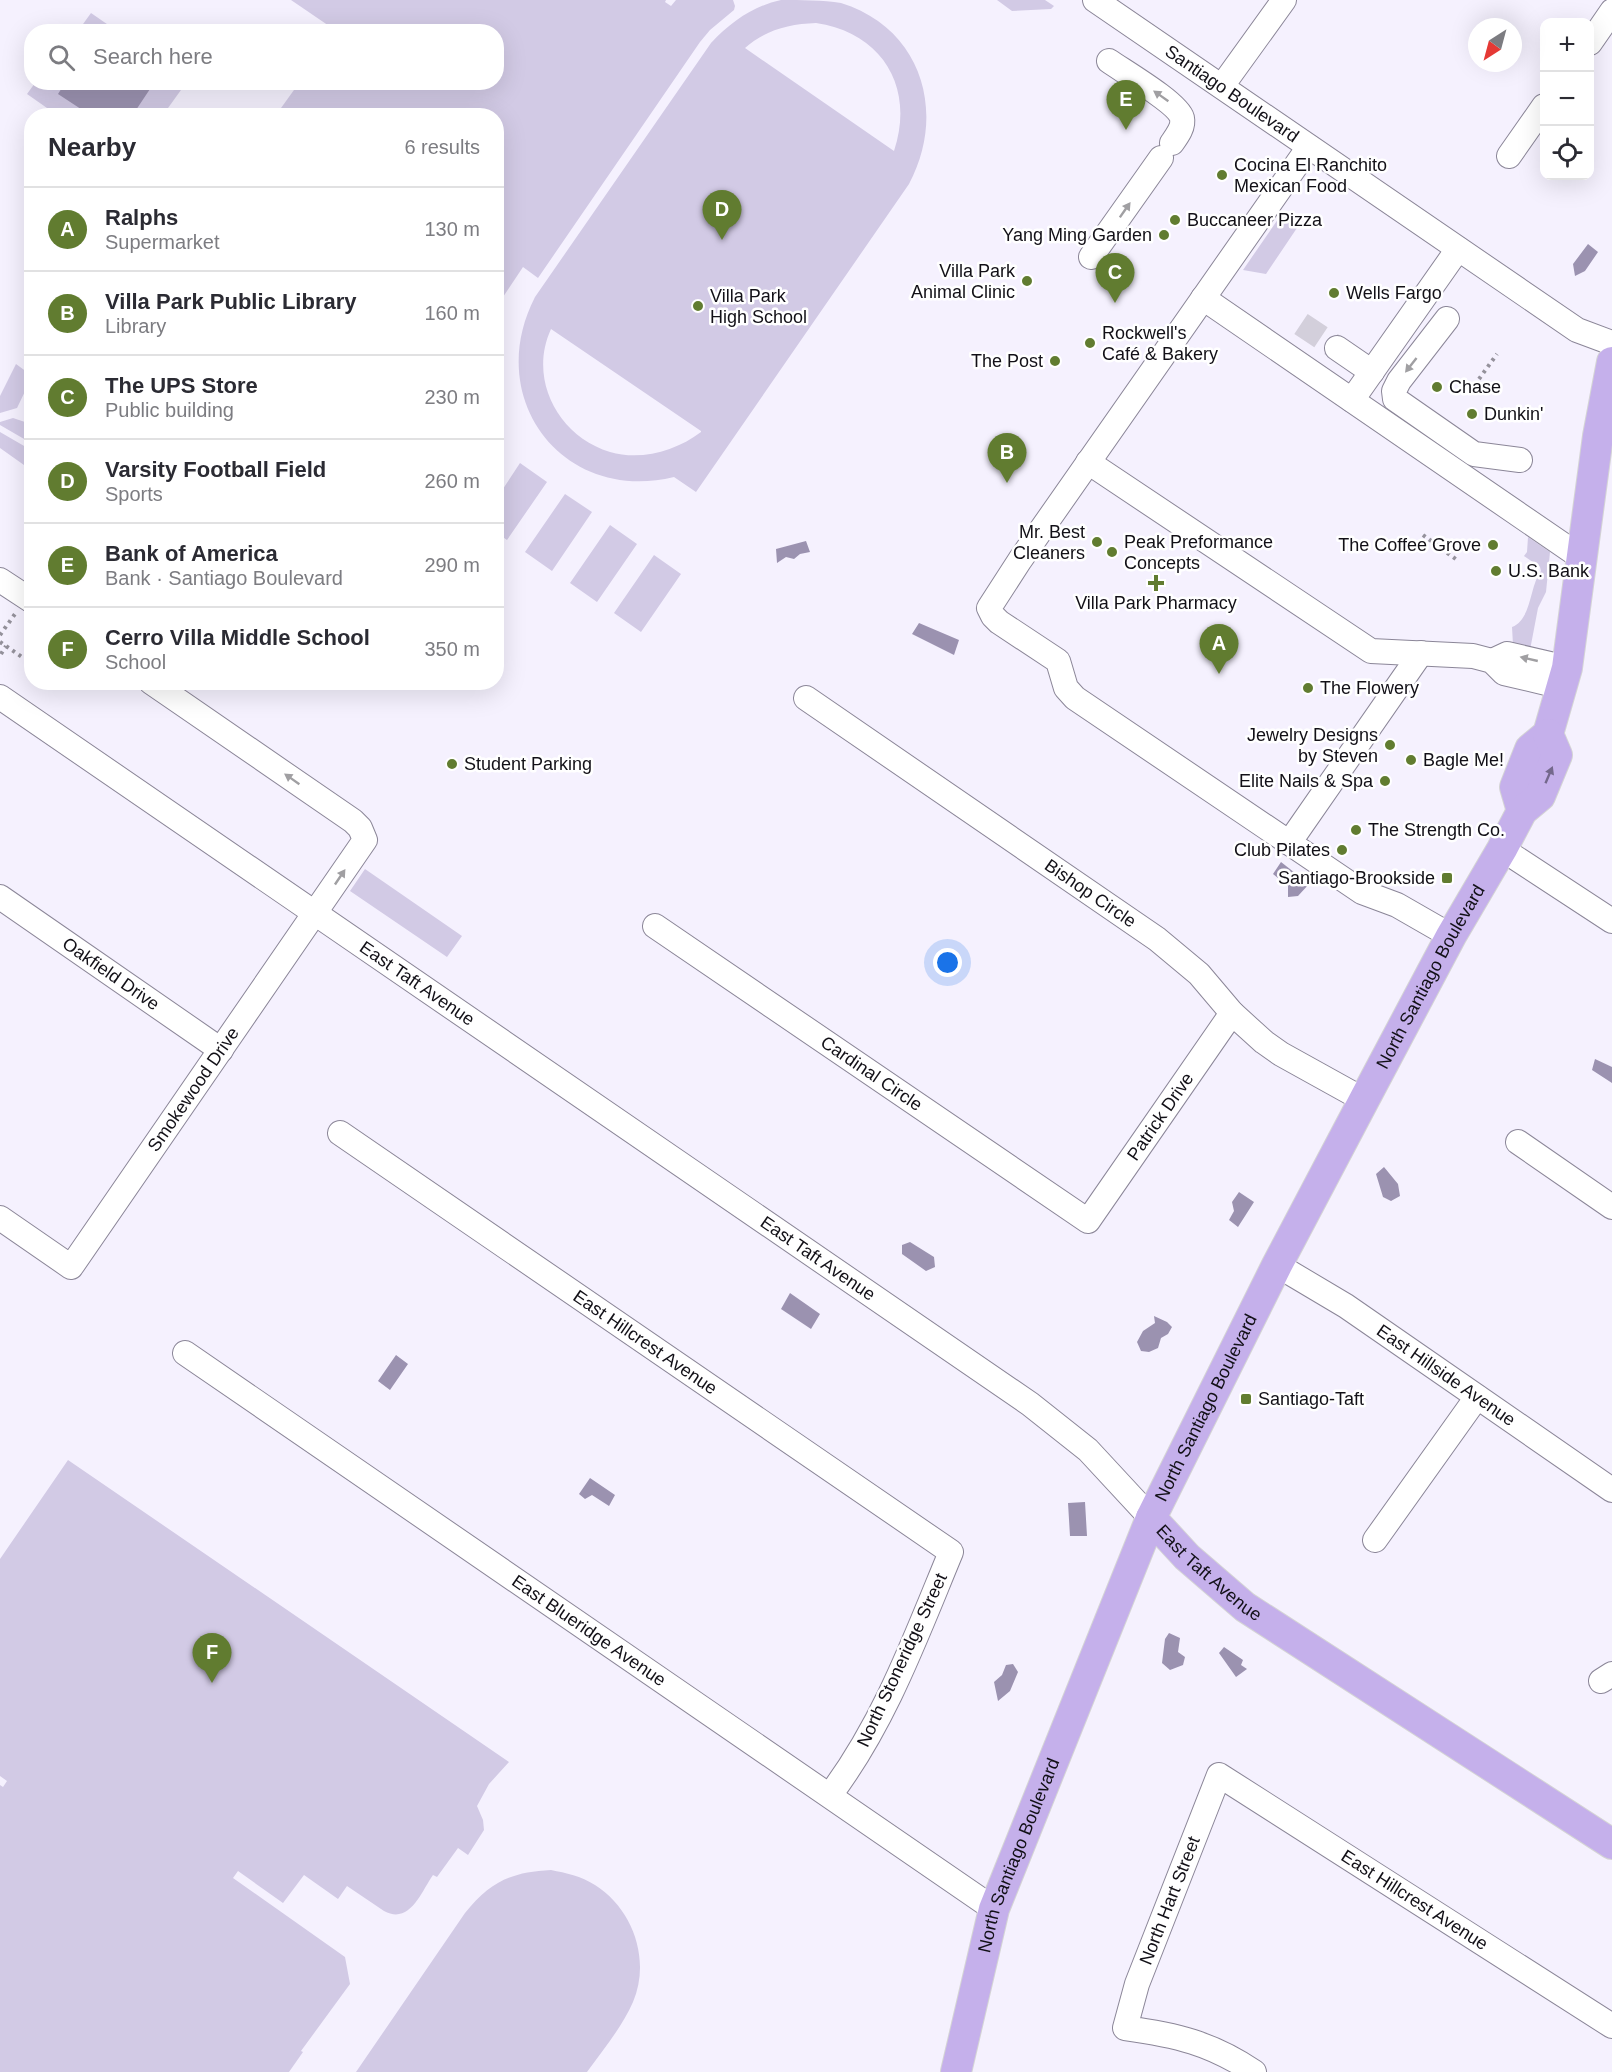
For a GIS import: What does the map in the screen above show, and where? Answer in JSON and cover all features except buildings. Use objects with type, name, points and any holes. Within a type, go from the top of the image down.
[{"type":"main road","name":"North Santiago Boulevard","points":[[956,2072],[994,1909],[1151,1518],[1277,1265],[1451,936],[1522,811],[1540,796],[1557,755],[1548,734],[1565,678],[1598,436],[1612,362]]},
{"type":"main road","name":"East Taft Avenue","points":[[1151,1518],[1187,1557],[1245,1606],[1612,1844]]},
{"type":"street","name":"Santiago Boulevard","points":[[1095,0],[1577,330],[1612,343]]},
{"type":"street","points":[[1222,86],[1284,0]]},
{"type":"street","points":[[1594,37],[1612,11]]},
{"type":"street","points":[[1091,257],[1167,151],[1183,122],[1180,112],[1169,101],[1109,61]]},
{"type":"street","points":[[1509,156],[1540,113]]},
{"type":"street","points":[[1309,147],[1088,462],[989,608],[999,622],[1059,663],[1066,688],[1075,698],[1362,892],[1397,905],[1451,936]]},
{"type":"street","points":[[1352,400],[1458,249]]},
{"type":"street","points":[[1203,298],[1582,558]]},
{"type":"street","points":[[1447,319],[1399,381],[1394,391],[1395,399],[1474,454],[1520,460]]},
{"type":"street","points":[[1337,348],[1372,372]]},
{"type":"street","points":[[1088,462],[1371,651],[1473,656],[1492,661],[1507,654],[1565,678]]},
{"type":"street","points":[[1289,843],[1421,653]]},
{"type":"street","name":"Smokewood Drive","points":[[0,1218],[71,1267],[365,840],[360,828],[353,821],[163,690]]},
{"type":"street","name":"East Taft Avenue","points":[[0,697],[1030,1404],[1088,1450],[1151,1518]]},
{"type":"street","name":"Bishop Circle","points":[[806,698],[1157,939],[1199,974],[1247,1028],[1281,1054],[1364,1100]]},
{"type":"street","points":[[1502,849],[1612,921]]},
{"type":"street","name":"Oakfield Drive","points":[[0,897],[221,1050]]},
{"type":"street","name":"Cardinal Circle","points":[[655,926],[1088,1221]]},
{"type":"street","name":"Patrick Drive","points":[[1088,1221],[1232,1013]]},
{"type":"street","name":"East Hillcrest Avenue","points":[[340,1133],[951,1552]]},
{"type":"street","points":[[1518,1142],[1611,1204]]},
{"type":"street","name":"East Hillside Avenue","points":[[1277,1265],[1333,1297],[1612,1490]]},
{"type":"street","name":"East Blueridge Avenue","points":[[185,1353],[994,1909]]},
{"type":"street","points":[[1376,1540],[1477,1397]]},
{"type":"street","name":"North Stoneridge Street","points":[[830,1795],[874,1728],[893,1690],[951,1552]]},
{"type":"street","name":"East Hillcrest Avenue","points":[[1219,1775],[1612,2026]]},
{"type":"street","name":"North Hart Street","points":[[1219,1775],[1137,1984],[1125,2028],[1153,2032],[1208,2046],[1254,2072]]},
{"type":"path","points":[[1479,379],[1497,354]]},
{"type":"path","points":[[1423,536],[1457,560]]},
{"type":"path","points":[[0,635],[12,595]]},
{"type":"path","points":[[0,642],[24,657]]},
{"type":"path","points":[[1,654],[6,646]]},
{"type":"shaded area","points":[[291,0],[666,0],[665,2],[671,6],[676,0],[733,0],[735,6],[734,10],[710,30],[700,42],[538,278],[523,267],[504,296],[504,108],[281,108],[294,90],[504,90],[504,24],[326,24]]},
{"type":"shaded area","points":[[789,0],[841,3],[869,15],[891,32],[908,53],[920,76],[926,102],[926,129],[920,157],[909,184],[696,492],[674,477],[634,481],[598,474],[567,459],[543,435],[527,405],[519,372],[521,335],[535,297],[711,43],[743,16],[771,3]],"holes":[[[816,23],[839,29],[859,38],[876,51],[888,67],[896,85],[900,106],[899,128],[894,151],[745,48],[769,32]],[[551,329],[701,431],[701,432],[681,444],[646,455],[622,455],[592,444],[562,419],[552,403],[543,367],[545,348]]]},
{"type":"shaded area","points":[[997,0],[1045,0],[1054,6],[1051,9],[1012,11]]},
{"type":"shaded area","points":[[91,13],[107,24],[83,24]]},
{"type":"shaded area","points":[[30,90],[181,90],[168,108],[47,108],[27,94]]},
{"type":"shaded area","points":[[61,90],[149,90],[137,108],[79,108],[58,94]]},
{"type":"shaded area","points":[[1283,212],[1287,212],[1301,222],[1266,274],[1243,270]]},
{"type":"shaded area","points":[[1588,244],[1598,252],[1585,271],[1575,276],[1573,264]]},
{"type":"shaded area","points":[[16,364],[24,370],[24,394],[17,408],[0,413],[0,396]]},
{"type":"shaded area","points":[[13,418],[24,422],[24,439],[0,425],[0,422]]},
{"type":"shaded area","points":[[0,432],[24,446],[24,465],[0,448]]},
{"type":"shaded area","points":[[520,463],[547,482],[507,540],[504,538],[504,487]]},
{"type":"shaded area","points":[[565,494],[592,512],[552,571],[525,552]]},
{"type":"shaded area","points":[[610,525],[637,544],[597,602],[570,583]]},
{"type":"shaded area","points":[[1528,537],[1550,552],[1546,592],[1538,608],[1530,650],[1513,645],[1512,627],[1518,623],[1527,610],[1541,571],[1540,567],[1524,556],[1527,552]]},
{"type":"shaded area","points":[[806,541],[810,552],[800,554],[794,559],[786,557],[777,563],[776,549]]},
{"type":"shaded area","points":[[654,555],[681,574],[641,632],[614,613]]},
{"type":"shaded area","points":[[919,623],[959,640],[954,655],[912,634]]},
{"type":"shaded area","points":[[1281,862],[1309,884],[1298,896],[1288,897],[1288,886],[1273,874]]},
{"type":"shaded area","points":[[365,869],[462,936],[447,957],[350,891]]},
{"type":"shaded area","points":[[1595,1059],[1612,1067],[1612,1083],[1592,1070]]},
{"type":"shaded area","points":[[1384,1167],[1398,1184],[1400,1196],[1391,1201],[1383,1197],[1376,1174]]},
{"type":"shaded area","points":[[1239,1192],[1254,1202],[1238,1227],[1229,1220],[1234,1211],[1232,1202]]},
{"type":"shaded area","points":[[910,1242],[934,1257],[935,1267],[926,1271],[902,1254],[902,1245]]},
{"type":"shaded area","points":[[790,1293],[820,1314],[811,1329],[781,1309]]},
{"type":"shaded area","points":[[1154,1316],[1172,1327],[1168,1334],[1161,1338],[1158,1348],[1149,1352],[1141,1351],[1137,1342],[1143,1331],[1155,1323]]},
{"type":"shaded area","points":[[396,1355],[408,1364],[390,1390],[378,1381]]},
{"type":"shaded area","points":[[68,1460],[509,1762],[489,1784],[477,1806],[483,1820],[484,1830],[468,1855],[458,1848],[437,1877],[433,1875],[414,1905],[401,1914],[384,1911],[347,1886],[338,1899],[304,1875],[283,1903],[238,1871],[233,1878],[345,1957],[350,1984],[301,2051],[303,2052],[289,2072],[0,2072],[0,1785],[3,1787],[7,1781],[0,1776],[0,1559]]},
{"type":"shaded area","points":[[590,1478],[615,1495],[609,1506],[592,1495],[585,1499],[579,1494]]},
{"type":"shaded area","points":[[1085,1502],[1087,1536],[1070,1536],[1068,1503]]},
{"type":"shaded area","points":[[1169,1633],[1180,1638],[1178,1652],[1185,1657],[1183,1665],[1170,1670],[1162,1663],[1165,1639]]},
{"type":"shaded area","points":[[1224,1647],[1243,1660],[1241,1665],[1247,1669],[1236,1677],[1219,1653]]},
{"type":"shaded area","points":[[1013,1664],[1018,1672],[1010,1691],[998,1701],[994,1682],[1002,1675],[1006,1665]]},
{"type":"shaded area","points":[[551,1870],[584,1879],[608,1895],[628,1921],[639,1953],[638,1986],[633,2002],[618,2029],[587,2072],[356,2072],[474,1902],[493,1886],[513,1876]]},
{"type":"tunnel","points":[[1301,324],[1337,348]]},
{"type":"place","name":"Bank of America","points":[[1126,130]]},
{"type":"place","name":"Cocina El Ranchito Mexican Food","points":[[1222,175]]},
{"type":"place","name":"Buccaneer Pizza","points":[[1175,220]]},
{"type":"place","name":"Yang Ming Garden","points":[[1164,235]]},
{"type":"place","name":"Varsity Football Field","points":[[722,240]]},
{"type":"place","name":"Villa Park Animal Clinic","points":[[1027,281]]},
{"type":"place","name":"Wells Fargo","points":[[1334,293]]},
{"type":"place","name":"The UPS Store","points":[[1115,303]]},
{"type":"place","name":"Villa Park High School","points":[[698,306]]},
{"type":"place","name":"Rockwell's Café & Bakery","points":[[1090,343]]},
{"type":"place","name":"The Post","points":[[1055,361]]},
{"type":"place","name":"Chase","points":[[1437,387]]},
{"type":"place","name":"Dunkin'","points":[[1472,414]]},
{"type":"place","name":"Villa Park Public Library","points":[[1007,483]]},
{"type":"place","name":"Mr. Best Cleaners","points":[[1097,542]]},
{"type":"place","name":"The Coffee Grove","points":[[1493,545]]},
{"type":"place","name":"Peak Preformance Concepts","points":[[1112,552]]},
{"type":"place","name":"U.S. Bank","points":[[1496,571]]},
{"type":"place","name":"Villa Park Pharmacy","points":[[1156,583]]},
{"type":"place","name":"Ralphs","points":[[1219,674]]},
{"type":"place","name":"The Flowery","points":[[1308,688]]},
{"type":"place","name":"Jewelry Designs by Steven","points":[[1390,745]]},
{"type":"place","name":"Bagle Me!","points":[[1411,760]]},
{"type":"place","name":"Student Parking","points":[[452,764]]},
{"type":"place","name":"Elite Nails & Spa","points":[[1385,781]]},
{"type":"place","name":"The Strength Co.","points":[[1356,830]]},
{"type":"place","name":"Club Pilates","points":[[1342,850]]},
{"type":"place","name":"Santiago-Brookside","points":[[1447,878]]},
{"type":"place","name":"Santiago-Taft","points":[[1246,1399]]},
{"type":"place","name":"Cerro Villa Middle School","points":[[212,1683]]}]
